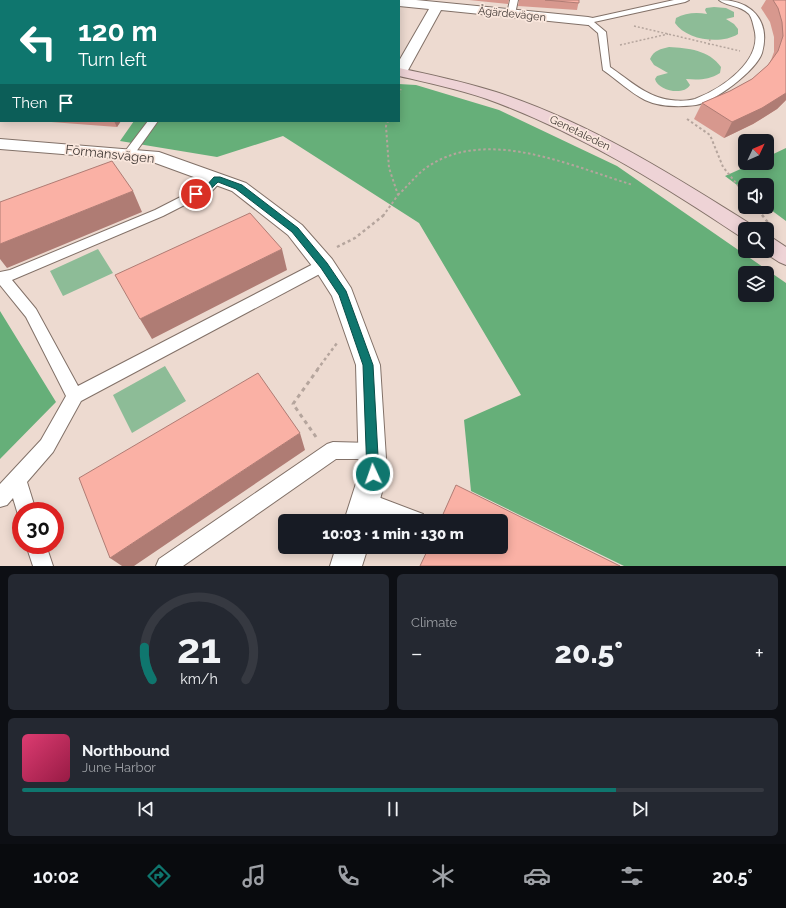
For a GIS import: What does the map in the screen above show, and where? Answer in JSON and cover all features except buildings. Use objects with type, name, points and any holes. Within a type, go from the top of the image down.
[{"type":"main road","name":"Genetaleden","points":[[400,72],[452,83],[494,96],[550,118],[610,148],[688,192],[738,225]]},
{"type":"main road","points":[[774,241],[786,257]]},
{"type":"street","name":"Ågärdevägen","points":[[400,2],[588,22]]},
{"type":"street","points":[[400,72],[437,6]]},
{"type":"street","name":"Förmansvägen","points":[[0,144],[153,156],[239,187],[295,230],[343,294],[368,365],[373,474],[362,511]]},
{"type":"street","points":[[346,566],[350,554]]},
{"type":"lane","points":[[511,14],[514,0]]},
{"type":"lane","points":[[588,22],[685,0]]},
{"type":"lane","points":[[588,22],[602,32],[606,68],[649,98],[671,103],[696,102],[727,86],[747,69],[757,54],[760,34],[755,18],[751,12],[741,6],[724,0]]},
{"type":"lane","points":[[129,154],[152,122]]},
{"type":"lane","points":[[75,396],[31,313],[1,278],[160,213],[208,188],[217,179]]},
{"type":"lane","points":[[0,498],[47,446],[75,396],[320,262]]},
{"type":"lane","points":[[166,566],[333,450],[372,451]]},
{"type":"lane","points":[[17,479],[23,502]]},
{"type":"lane","points":[[362,511],[378,514]]},
{"type":"lane","points":[[39,554],[43,566]]},
{"type":"path","points":[[630,26],[709,45],[757,54]]},
{"type":"path","points":[[603,49],[668,34]]},
{"type":"path","points":[[709,45],[710,39]]},
{"type":"path","points":[[671,103],[686,118],[710,135],[723,167],[738,185]]},
{"type":"path","points":[[388,122],[386,126],[388,168],[398,196]]},
{"type":"path","points":[[320,262],[382,218],[398,196],[431,164],[460,153],[474,151],[516,151],[540,156],[640,186]]},
{"type":"path","points":[[328,454],[293,404],[353,321]]},
{"type":"green space","points":[[706,8],[726,8],[734,12],[734,17],[726,19],[734,24],[738,29],[738,34],[723,39],[704,39],[687,33],[680,29],[675,23],[676,18],[679,16],[691,13],[707,14],[705,10]]},
{"type":"green space","points":[[669,47],[691,49],[704,53],[716,61],[721,67],[720,73],[703,79],[686,79],[690,85],[682,90],[671,91],[661,87],[655,79],[657,76],[668,73],[654,65],[650,59],[656,52]]},
{"type":"green space","points":[[400,84],[416,85],[499,110],[617,166],[738,250],[738,258],[750,258],[761,266],[738,266],[738,302],[774,302],[774,275],[786,283],[786,566],[624,566],[471,491],[464,420],[521,395],[419,223],[283,136],[217,157],[120,141],[133,122],[400,122]]},
{"type":"green space","points":[[786,148],[786,221],[774,212],[774,178],[738,178],[738,186],[725,176],[738,170],[774,170],[774,154]]},
{"type":"green space","points":[[98,249],[113,273],[63,296],[50,271]]},
{"type":"green space","points":[[0,311],[56,402],[0,459]]},
{"type":"green space","points":[[165,366],[186,401],[132,433],[113,395]]},
{"type":"route","points":[[196,194],[208,188],[217,179],[239,187],[295,230],[324,266],[343,294],[368,365],[373,474]]}]
